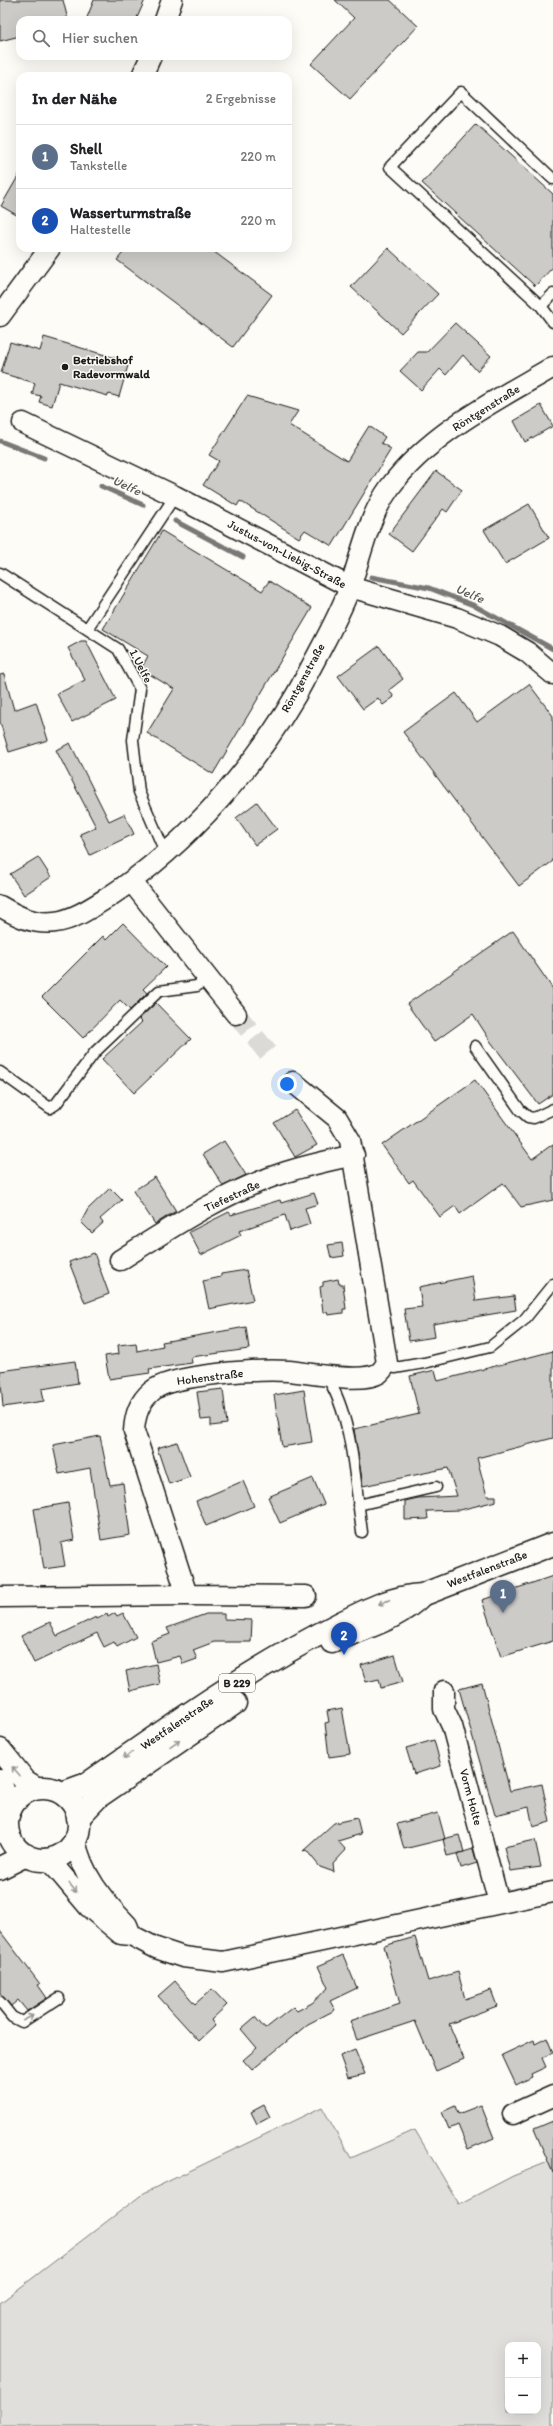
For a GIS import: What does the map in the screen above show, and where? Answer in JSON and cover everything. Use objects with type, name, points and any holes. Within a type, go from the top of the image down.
[{"type":"main road","name":"Westfalenstraße","points":[[62,1793],[87,1784],[204,1705],[295,1647],[387,1600],[404,1596],[422,1595],[553,1544]]},
{"type":"main road","name":"Westfalenstraße","points":[[78,1818],[98,1797],[277,1673],[304,1656],[333,1641],[394,1617],[409,1607],[422,1595]]},
{"type":"main road","points":[[0,1750],[26,1781],[36,1788]]},
{"type":"main road","points":[[0,1781],[6,1827],[13,1843],[36,1857]]},
{"type":"main road","points":[[0,1868],[36,1857],[66,1851],[75,1839],[78,1818],[72,1804],[62,1793],[50,1788],[36,1788],[20,1796],[6,1827]]},
{"type":"street","points":[[166,16],[172,0]]},
{"type":"street","points":[[144,72],[149,60]]},
{"type":"street","points":[[0,316],[47,252]]},
{"type":"street","name":"Röntgenstraße","points":[[0,906],[16,916],[35,922],[55,922],[71,918],[94,906],[132,882],[165,852],[208,809],[246,766],[269,736],[308,674],[350,587],[362,544],[389,489],[410,464],[435,440],[462,421],[553,367]]},
{"type":"street","name":"Justus-von-Liebig-Straße","points":[[23,423],[175,496],[350,587],[464,621],[500,636],[527,652],[553,674]]},
{"type":"street","points":[[132,882],[236,1014]]},
{"type":"street","points":[[293,1082],[337,1118],[344,1127],[354,1154],[387,1364]]},
{"type":"street","name":"Tiefestraße","points":[[120,1260],[184,1219],[235,1193],[286,1172],[354,1154]]},
{"type":"street","name":"Hohenstraße","points":[[187,1595],[134,1431],[135,1417],[141,1404],[153,1390],[168,1382],[259,1371],[287,1371],[325,1375],[372,1375],[380,1372],[387,1364]]},
{"type":"street","points":[[0,1597],[187,1595],[306,1596]]},
{"type":"street","name":"Vorm Holte","points":[[444,1691],[444,1708],[452,1726],[499,1903]]},
{"type":"street","points":[[75,1839],[78,1854],[86,1873],[127,1925],[131,1935]]},
{"type":"street","points":[[36,1857],[56,1868],[89,1907],[106,1924],[121,1934],[131,1935],[156,1948],[183,1957],[223,1962],[553,1892]]},
{"type":"street","points":[[513,2114],[553,2096]]},
{"type":"lane","points":[[553,179],[461,92],[390,167],[541,306],[553,322]]},
{"type":"lane","points":[[541,306],[553,294]]},
{"type":"lane","points":[[87,629],[175,496]]},
{"type":"lane","name":"1.Uelfe","points":[[0,573],[118,649],[140,689],[133,740],[140,792],[165,852]]},
{"type":"lane","points":[[0,1072],[50,1108],[56,1104],[95,1052],[159,991],[197,986],[207,978]]},
{"type":"lane","points":[[475,1046],[520,1110],[528,1117],[534,1118],[553,1109]]},
{"type":"lane","points":[[387,1364],[395,1368],[424,1363],[490,1347],[524,1320],[553,1284]]},
{"type":"lane","points":[[325,1375],[334,1388],[345,1416],[362,1532]]},
{"type":"lane","points":[[358,1505],[436,1487]]},
{"type":"lane","points":[[0,2002],[12,2016],[22,2022],[59,1998]]},
{"type":"shaded area","points":[[322,2107],[351,2158],[415,2130],[459,2204],[513,2176],[553,2160],[553,2426],[0,2426],[0,2303],[144,2193]]},
{"type":"building","points":[[0,0],[63,0],[67,16],[16,16],[16,37],[0,41]]},
{"type":"building","points":[[94,0],[145,0],[138,16],[88,16]]},
{"type":"building","points":[[335,0],[390,0],[418,26],[350,99],[311,64],[354,18]]},
{"type":"building","points":[[476,124],[553,194],[553,267],[535,286],[422,183]]},
{"type":"building","points":[[16,180],[16,215],[1,206]]},
{"type":"building","points":[[388,248],[438,294],[401,333],[351,287]]},
{"type":"building","points":[[124,252],[214,252],[272,295],[233,347],[117,260]]},
{"type":"building","points":[[455,323],[491,356],[477,371],[463,355],[446,375],[440,369],[421,390],[400,371],[418,352],[427,352]]},
{"type":"building","name":"Betriebshof Radevormwald","points":[[44,337],[129,362],[119,397],[109,394],[108,396],[59,382],[52,406],[39,402],[41,396],[32,394],[35,383],[1,373],[10,342],[40,351]]},
{"type":"building","points":[[247,396],[298,411],[289,425],[347,461],[369,426],[385,437],[381,443],[391,449],[332,546],[305,530],[299,538],[240,501],[237,506],[203,485],[219,461],[209,455]]},
{"type":"building","points":[[541,405],[553,426],[525,442],[514,421]]},
{"type":"building","points":[[436,471],[462,490],[447,512],[443,509],[412,551],[389,534]]},
{"type":"building","points":[[529,504],[549,538],[505,564],[484,530]]},
{"type":"building","points":[[162,531],[262,591],[269,581],[312,608],[213,774],[147,733],[174,689],[141,669],[148,656],[103,629]]},
{"type":"building","points":[[81,641],[86,641],[116,700],[72,722],[57,694],[85,680],[68,648]]},
{"type":"building","points":[[379,646],[403,679],[389,690],[394,697],[383,705],[378,698],[363,709],[338,676]]},
{"type":"building","points":[[4,674],[14,710],[36,702],[48,740],[9,752],[0,722],[0,675]]},
{"type":"building","points":[[529,684],[553,716],[553,861],[519,886],[403,732],[456,693],[477,722]]},
{"type":"building","points":[[70,743],[109,821],[124,814],[134,834],[90,855],[80,834],[96,827],[56,750]]},
{"type":"building","points":[[257,802],[277,829],[255,845],[236,818]]},
{"type":"building","points":[[38,857],[51,877],[24,895],[10,874]]},
{"type":"building","points":[[123,923],[166,967],[143,989],[147,993],[130,1010],[120,1000],[83,1038],[42,997],[103,936],[106,940]]},
{"type":"building","points":[[513,931],[553,989],[553,1094],[538,1104],[491,1042],[473,1014],[434,1042],[407,1004]]},
{"type":"building","points":[[156,1003],[191,1039],[134,1093],[102,1059],[142,1022],[139,1019]]},
{"type":"building","points":[[475,1080],[532,1159],[553,1144],[553,1200],[521,1207],[503,1183],[460,1214],[455,1206],[440,1217],[413,1180],[409,1183],[382,1145]]},
{"type":"building","points":[[295,1110],[317,1145],[295,1157],[274,1123]]},
{"type":"building","points":[[224,1141],[246,1175],[223,1186],[203,1154]]},
{"type":"building","points":[[155,1177],[176,1211],[155,1224],[133,1191]]},
{"type":"building","points":[[110,1188],[122,1200],[100,1219],[103,1223],[92,1233],[81,1222],[88,1209]]},
{"type":"building","points":[[314,1193],[318,1204],[305,1208],[310,1224],[290,1231],[285,1215],[239,1231],[241,1235],[201,1255],[189,1232],[229,1212],[231,1215],[280,1200],[281,1203]]},
{"type":"building","points":[[342,1243],[344,1256],[331,1258],[328,1245]]},
{"type":"building","points":[[94,1253],[109,1294],[85,1303],[69,1262]]},
{"type":"building","points":[[246,1270],[253,1300],[209,1309],[203,1281],[221,1277],[221,1274]]},
{"type":"building","points":[[472,1276],[476,1301],[514,1296],[516,1310],[433,1324],[435,1337],[409,1341],[404,1309],[422,1307],[419,1287]]},
{"type":"building","points":[[338,1279],[339,1284],[343,1284],[346,1309],[343,1309],[343,1313],[328,1315],[327,1312],[323,1312],[320,1287],[323,1286],[323,1282]]},
{"type":"building","points":[[246,1327],[249,1349],[191,1357],[192,1363],[149,1369],[150,1373],[109,1379],[105,1356],[119,1354],[118,1345],[136,1343],[137,1351],[163,1346],[162,1342]]},
{"type":"building","points":[[553,1351],[553,1438],[477,1458],[487,1496],[496,1496],[496,1501],[460,1510],[427,1511],[428,1519],[405,1520],[405,1501],[418,1498],[457,1496],[448,1468],[363,1486],[354,1429],[419,1414],[410,1376],[435,1370],[438,1381]]},
{"type":"building","points":[[75,1361],[78,1383],[42,1389],[44,1401],[3,1407],[0,1371]]},
{"type":"building","points":[[223,1389],[227,1424],[211,1426],[211,1419],[201,1420],[197,1392]]},
{"type":"building","points":[[304,1390],[312,1442],[282,1447],[274,1395]]},
{"type":"building","points":[[100,1436],[110,1485],[123,1483],[130,1535],[101,1540],[90,1468],[59,1474],[53,1445]]},
{"type":"building","points":[[177,1442],[190,1477],[169,1484],[157,1448]]},
{"type":"building","points":[[313,1478],[324,1504],[280,1523],[268,1497]]},
{"type":"building","points":[[243,1481],[254,1506],[206,1526],[196,1501]]},
{"type":"building","points":[[68,1503],[74,1540],[61,1543],[65,1566],[44,1569],[34,1509]]},
{"type":"building","points":[[553,1576],[553,1641],[501,1657],[482,1600]]},
{"type":"building","points":[[115,1613],[117,1616],[123,1613],[136,1637],[117,1647],[114,1642],[104,1647],[97,1633],[34,1663],[21,1636],[50,1622],[57,1636],[96,1617],[97,1619],[107,1614],[108,1617]]},
{"type":"building","points":[[206,1614],[224,1614],[224,1619],[252,1620],[251,1642],[214,1642],[193,1650],[197,1659],[183,1664],[180,1656],[156,1662],[151,1641],[170,1634],[167,1628]]},
{"type":"building","points":[[395,1655],[403,1682],[381,1688],[379,1679],[366,1682],[361,1665]]},
{"type":"building","points":[[156,1664],[160,1684],[130,1691],[126,1671]]},
{"type":"building","points":[[482,1683],[510,1791],[542,1784],[550,1822],[533,1827],[529,1807],[495,1815],[459,1689]]},
{"type":"building","points":[[342,1708],[350,1754],[329,1757],[325,1723],[329,1722],[327,1711]]},
{"type":"building","points":[[434,1740],[441,1766],[414,1774],[406,1748]]},
{"type":"building","points":[[438,1813],[445,1839],[404,1849],[397,1824]]},
{"type":"building","points":[[357,1818],[361,1834],[338,1841],[346,1850],[333,1864],[334,1872],[320,1867],[306,1850],[303,1851],[334,1823]]},
{"type":"building","points":[[459,1835],[464,1852],[447,1856],[443,1839]]},
{"type":"building","points":[[535,1840],[541,1867],[510,1871],[504,1847]]},
{"type":"building","points":[[473,1849],[477,1863],[461,1868],[457,1854]]},
{"type":"building","points":[[0,1931],[40,1984],[38,1985],[47,1998],[27,2011],[18,2000],[11,2006],[0,1993]]},
{"type":"building","points":[[415,1937],[428,1981],[458,1972],[465,1999],[491,1990],[497,2006],[449,2024],[464,2059],[436,2071],[415,2021],[357,2040],[350,2021],[400,2004],[384,1946]]},
{"type":"building","points":[[343,1955],[357,1988],[330,2001],[335,2010],[308,2024],[252,2070],[243,2060],[257,2048],[241,2029],[255,2017],[265,2029],[293,2007],[297,2011],[312,2003],[328,1988],[318,1966]]},
{"type":"building","points":[[175,1981],[195,2004],[212,1989],[227,2005],[211,2020],[215,2026],[199,2041],[158,1996]]},
{"type":"building","points":[[547,2038],[553,2053],[542,2058],[546,2067],[531,2074],[532,2077],[516,2085],[502,2055],[534,2040],[535,2044]]},
{"type":"building","points":[[355,2050],[365,2074],[348,2078],[340,2056]]},
{"type":"building","points":[[264,2105],[270,2117],[257,2124],[251,2112]]},
{"type":"building","points":[[481,2105],[494,2138],[468,2149],[458,2125],[449,2129],[442,2112],[455,2106],[458,2114]]},
{"type":"building","points":[[553,2121],[553,2173],[534,2129]]},
{"type":"waterway","name":"Uelfe","points":[[0,441],[44,458]]},
{"type":"waterway","name":"Uelfe","points":[[101,486],[143,505]]},
{"type":"waterway","name":"Uelfe","points":[[175,521],[243,557]]},
{"type":"waterway","name":"Uelfe","points":[[371,577],[429,588],[473,605],[553,649]]},
{"type":"tunnel","points":[[236,1014],[272,1058]]},
{"type":"place","name":"Betriebshof Radevormwald","points":[[65,367]]},
{"type":"place","name":"Shell","points":[[503,1613]]},
{"type":"place","name":"Wasserturmstraße","points":[[344,1655]]}]
